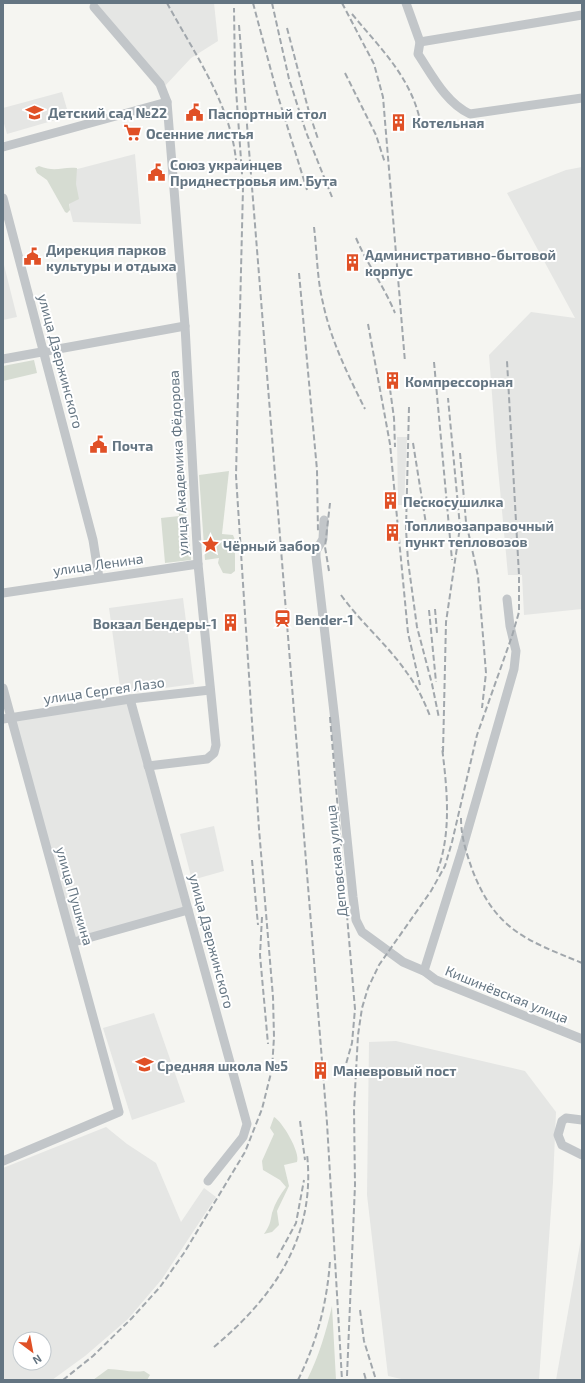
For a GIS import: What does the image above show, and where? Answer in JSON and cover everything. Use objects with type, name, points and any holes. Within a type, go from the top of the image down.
[{"type":"street","points":[[406,3],[420,42],[418,54],[448,96],[464,112],[470,114],[582,98]]},
{"type":"street","name":"улица Академика Фёдорова","points":[[94,7],[160,84],[167,102],[185,326],[198,564],[216,745],[214,753],[202,760],[148,766]]},
{"type":"street","points":[[420,42],[582,15]]},
{"type":"street","points":[[3,147],[167,102]]},
{"type":"street","name":"улица Дзержинского","points":[[3,198],[93,540],[99,578]]},
{"type":"street","points":[[3,359],[185,326]]},
{"type":"street","name":"Деповская улица","points":[[324,520],[323,539],[316,551],[316,557],[356,920],[362,932],[403,962],[424,971]]},
{"type":"street","name":"улица Ленина","points":[[3,593],[198,564]]},
{"type":"street","points":[[424,971],[462,850],[514,669],[516,650],[510,626],[507,599]]},
{"type":"street","name":"улица Пушкина","points":[[3,688],[7,718],[74,942],[119,1112],[3,1160]]},
{"type":"street","name":"улица Сергея Лазо","points":[[7,718],[130,699],[210,690]]},
{"type":"street","name":"улица Дзержинского","points":[[130,699],[247,1124],[243,1138],[208,1181]]},
{"type":"street","points":[[74,942],[188,910]]},
{"type":"street","name":"Кишинёвская улица","points":[[424,971],[436,980],[582,1039]]},
{"type":"street","points":[[582,1120],[572,1118],[562,1121],[559,1126],[560,1141],[567,1148],[582,1155]]},
{"type":"shaded area","points":[[95,3],[214,3],[218,41],[191,58],[163,88]]},
{"type":"shaded area","name":"Детский сад №22","points":[[62,92],[69,116],[7,134],[3,120],[3,108]]},
{"type":"shaded area","points":[[135,154],[141,224],[73,222],[70,210],[66,172]]},
{"type":"shaded area","points":[[39,166],[50,169],[77,168],[76,184],[79,199],[69,204],[70,210],[67,213],[47,180],[37,173],[35,168]]},
{"type":"shaded area","points":[[582,167],[582,609],[524,615],[522,575],[508,575],[489,355],[531,312],[575,318],[507,193],[566,170]]},
{"type":"shaded area","points":[[3,261],[17,317],[3,320]]},
{"type":"shaded area","points":[[34,360],[37,373],[3,381],[3,366]]},
{"type":"shaded area","points":[[397,437],[407,437],[404,505],[398,505]]},
{"type":"shaded area","points":[[229,471],[222,534],[233,535],[235,540],[235,571],[231,574],[223,573],[218,563],[219,558],[205,560],[199,475]]},
{"type":"shaded area","points":[[186,498],[191,560],[165,563],[161,518],[179,516],[178,499]]},
{"type":"shaded area","points":[[183,598],[194,684],[121,694],[109,608]]},
{"type":"shaded area","points":[[130,699],[188,910],[74,942],[10,718]]},
{"type":"shaded area","points":[[214,826],[224,871],[192,880],[180,834]]},
{"type":"shaded area","name":"Средняя школа №5","points":[[154,1013],[185,1102],[132,1120],[103,1028]]},
{"type":"shaded area","points":[[396,1041],[525,1071],[556,1112],[553,1182],[539,1380],[406,1380],[388,1376],[367,1195],[369,1042]]},
{"type":"shaded area","points":[[274,1117],[282,1124],[294,1145],[297,1162],[284,1165],[289,1186],[277,1211],[279,1225],[272,1232],[264,1234],[270,1224],[276,1202],[286,1187],[280,1180],[263,1170],[262,1161],[274,1134],[270,1128]]},
{"type":"shaded area","points":[[106,1127],[127,1144],[156,1163],[181,1222],[204,1188],[216,1197],[162,1279],[128,1319],[85,1356],[52,1380],[3,1380],[3,1168]]},
{"type":"shaded area","points":[[582,1233],[582,1380],[556,1380]]},
{"type":"shaded area","points":[[332,1306],[336,1380],[307,1380],[322,1344]]},
{"type":"shaded area","points":[[108,1369],[135,1372],[144,1371],[150,1375],[147,1380],[93,1380]]},
{"type":"railway","points":[[167,3],[219,98],[232,139],[236,160]]},
{"type":"railway","points":[[253,3],[277,93],[307,190]]},
{"type":"railway","points":[[272,3],[289,79],[306,132],[332,197]]},
{"type":"railway","points":[[342,3],[374,64],[383,97],[405,362]]},
{"type":"railway","points":[[63,1380],[93,1356],[132,1318],[160,1287],[184,1253],[245,1152],[262,1109],[272,1069],[274,1037],[273,997],[259,829],[236,476],[243,188],[235,75],[234,8]]},
{"type":"railway","points":[[352,14],[393,63],[409,90],[420,120]]},
{"type":"railway","points":[[239,25],[327,1123],[342,1380]]},
{"type":"railway","points":[[287,28],[309,112],[318,139]]},
{"type":"railway","points":[[345,73],[376,135],[385,163]]},
{"type":"railway","points":[[314,227],[319,285],[326,317],[341,358],[365,409]]},
{"type":"railway","points":[[356,238],[395,313]]},
{"type":"railway","points":[[299,273],[317,470],[318,533]]},
{"type":"railway","points":[[368,324],[390,444],[408,633],[420,685]]},
{"type":"railway","points":[[347,1376],[355,1185],[354,1109],[358,1035],[362,1008],[368,988],[379,965],[431,891],[445,866],[477,735],[519,612],[519,575],[507,361]]},
{"type":"railway","points":[[434,362],[452,560]]},
{"type":"railway","points":[[390,389],[394,418],[395,447]]},
{"type":"railway","points":[[443,752],[446,622],[460,527],[448,398]]},
{"type":"railway","points":[[409,407],[406,529],[408,561],[417,627],[439,718]]},
{"type":"railway","points":[[413,443],[426,524]]},
{"type":"railway","points":[[460,453],[466,522],[478,576],[486,673],[482,708]]},
{"type":"railway","points":[[329,571],[325,547],[330,503]]},
{"type":"railway","points":[[341,595],[400,663],[417,688],[430,716]]},
{"type":"railway","points":[[435,609],[437,633]]},
{"type":"railway","points":[[429,610],[436,682]]},
{"type":"railway","points":[[330,717],[355,1009],[352,1043],[344,1071]]},
{"type":"railway","points":[[437,872],[445,842],[447,810],[447,794],[442,747]]},
{"type":"railway","points":[[461,818],[463,838],[472,869],[481,890],[491,906],[502,919],[529,939],[582,963]]},
{"type":"railway","points":[[252,860],[258,925]]},
{"type":"railway","points":[[262,917],[260,955],[268,1044]]},
{"type":"railway","points":[[300,1121],[305,1160]]},
{"type":"railway","points":[[214,1347],[256,1307],[273,1285],[287,1262],[298,1238],[305,1212],[308,1184],[307,1154]]},
{"type":"railway","points":[[277,1258],[296,1223],[304,1180]]},
{"type":"railway","points":[[298,1380],[316,1337],[324,1307],[330,1261]]},
{"type":"railway","points":[[360,1310],[364,1341],[376,1380]]},
{"type":"railway","points":[[364,1373],[366,1380]]},
{"type":"place","name":"Детский сад №22","points":[[35,112]]},
{"type":"place","name":"Паспортный стол","points":[[195,113]]},
{"type":"place","name":"Котельная","points":[[399,122]]},
{"type":"place","name":"Осенние листья","points":[[133,133]]},
{"type":"place","name":"Союз украинцев Приднестровья им. Бута","points":[[157,172]]},
{"type":"place","name":"Дирекция парков культуры и отдыха","points":[[33,257]]},
{"type":"place","name":"Административно-бытовой корпус","points":[[352,262]]},
{"type":"place","name":"Компрессорная","points":[[392,381]]},
{"type":"place","name":"Почта","points":[[99,445]]},
{"type":"place","name":"Пескосушилка","points":[[390,501]]},
{"type":"place","name":"Топливозаправочный пункт тепловозов","points":[[392,533]]},
{"type":"place","name":"Чёрный забор","points":[[210,545]]},
{"type":"place","name":"Bender-1","points":[[282,619]]},
{"type":"place","name":"Вокзал Бендеры-1","points":[[230,623]]},
{"type":"place","name":"Средняя школа №5","points":[[144,1065]]},
{"type":"place","name":"Маневровый пост","points":[[320,1070]]}]
